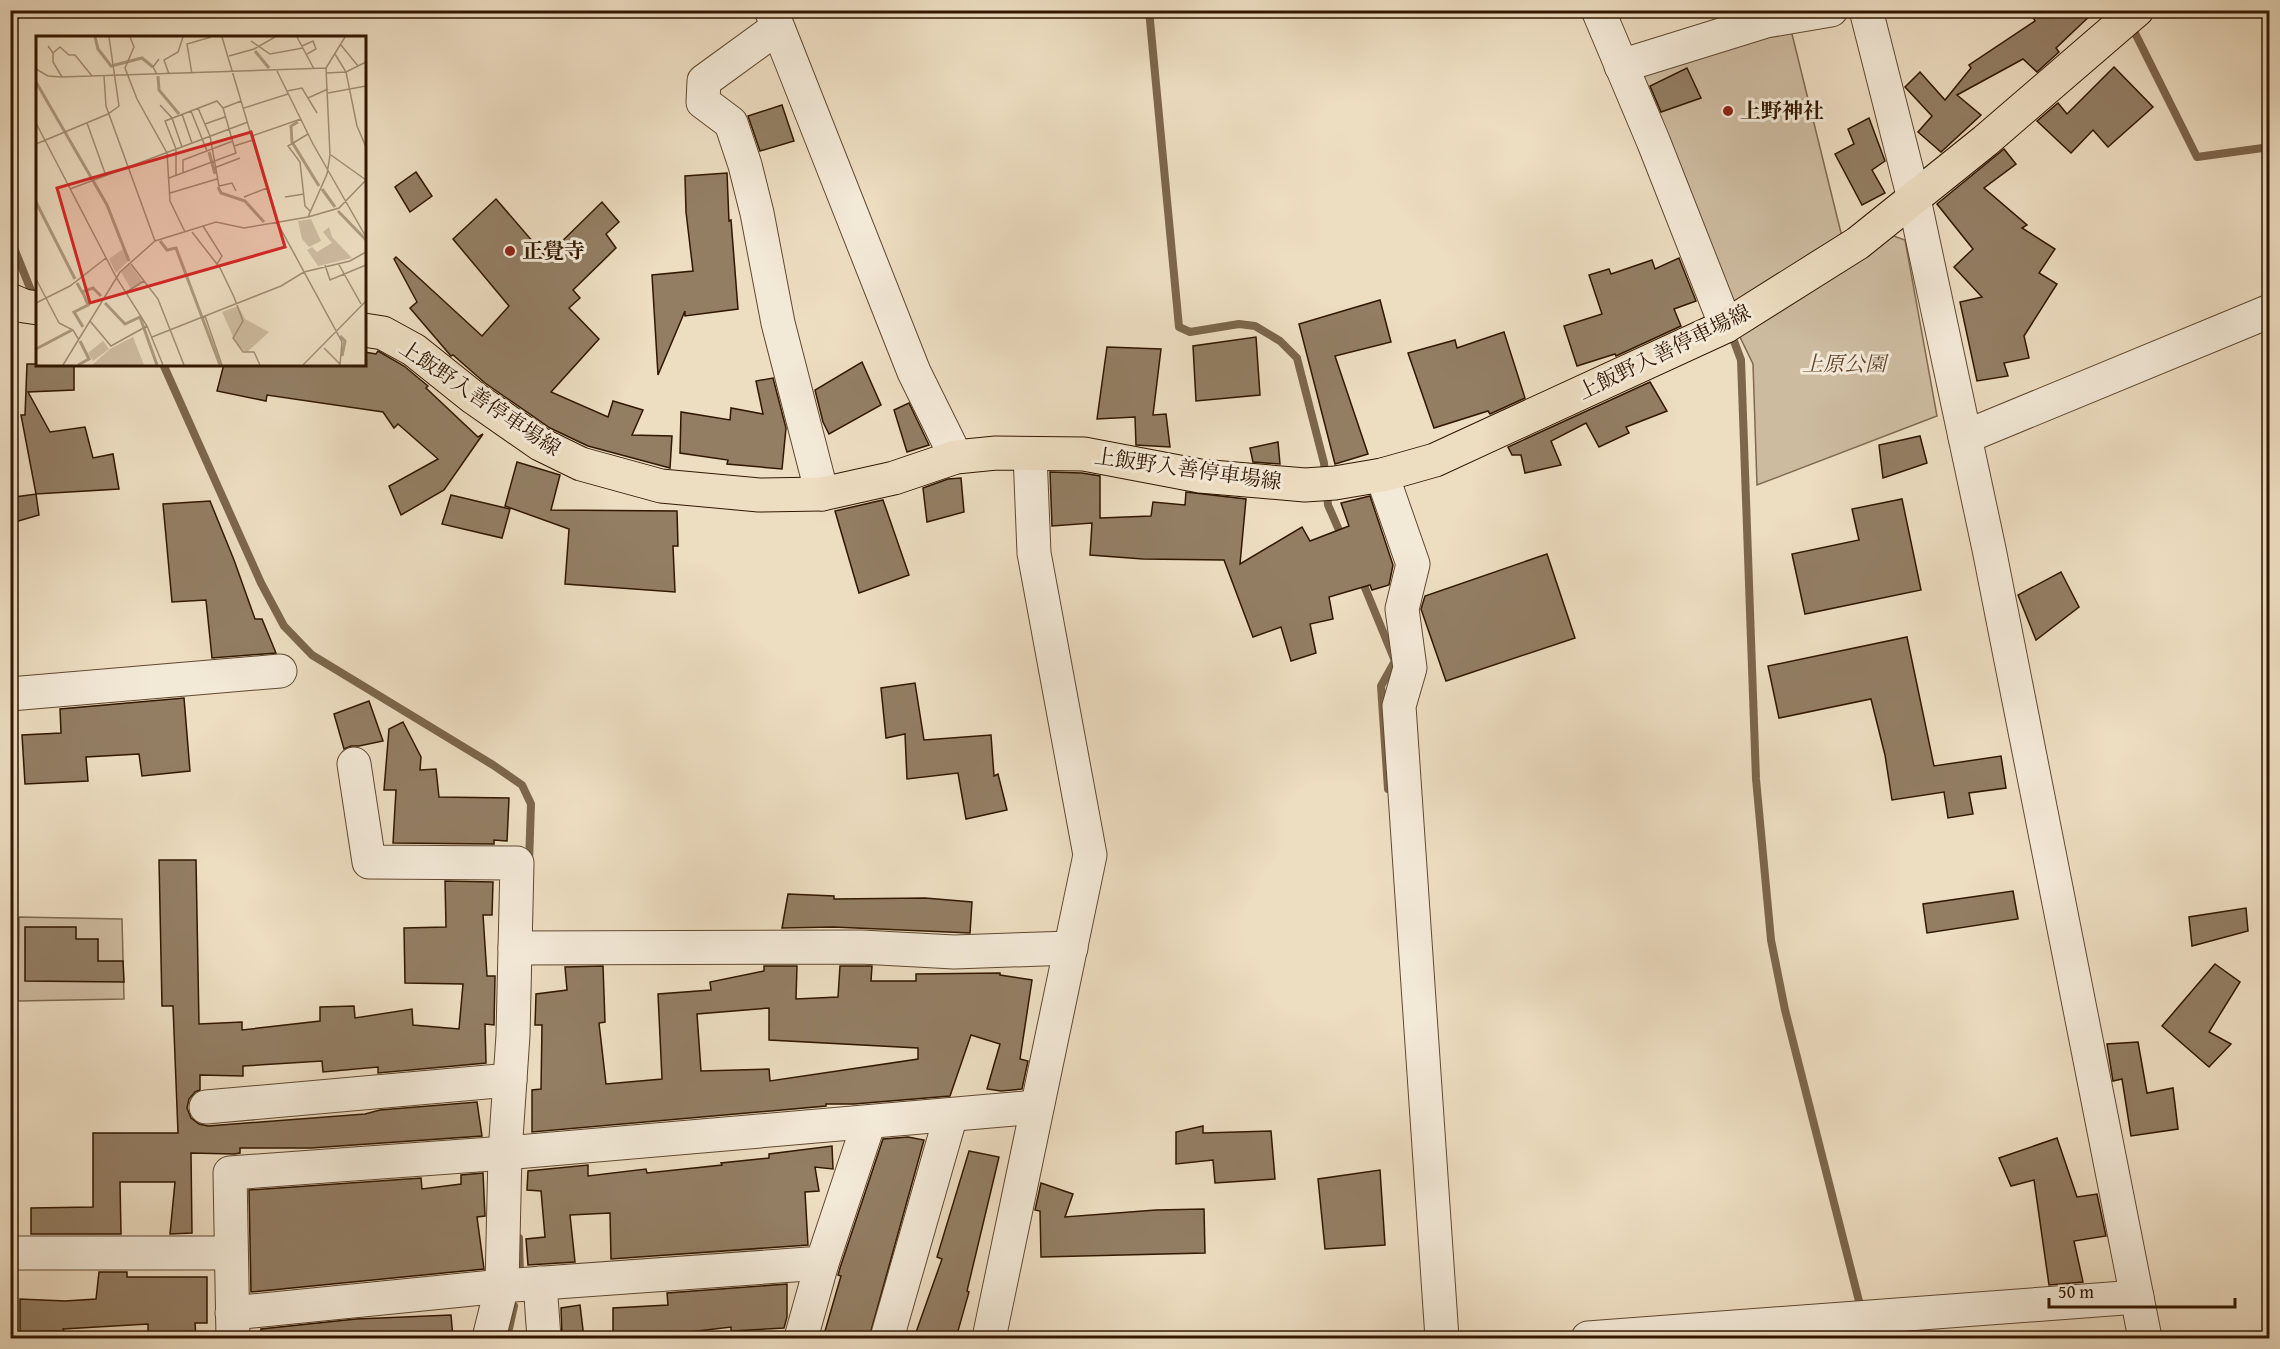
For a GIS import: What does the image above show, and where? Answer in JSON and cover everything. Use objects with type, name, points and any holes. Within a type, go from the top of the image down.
[{"type":"main road","name":"上飯野入善停車場線","points":[[366,330],[383,333],[414,350],[474,398],[540,444],[581,464],[633,480],[690,489],[759,495],[822,494],[894,478],[956,457],[996,453],[1084,454],[1200,476],[1305,485],[1335,483],[1382,475],[1435,460],[1464,448],[1726,326],[1858,243],[1985,141],[2137,10]]},
{"type":"main road","points":[[10,300],[36,308]]},
{"type":"street","points":[[1599,10],[1726,326]]},
{"type":"street","points":[[1622,66],[1766,21],[1831,10]]},
{"type":"street","points":[[1866,10],[1914,199],[1989,549],[2145,1338]]},
{"type":"street","points":[[822,494],[778,322],[757,213],[745,165],[731,123],[703,102],[704,81],[774,19],[914,372],[956,457]]},
{"type":"street","points":[[1965,437],[2270,310]]},
{"type":"street","points":[[989,1338],[1090,855],[1034,553],[1030,454]]},
{"type":"street","points":[[1382,475],[1413,564],[1402,609],[1410,668],[1399,706],[1442,1338]]},
{"type":"street","points":[[10,694],[280,672]]},
{"type":"street","points":[[354,764],[369,862],[517,863],[513,1035],[505,1153],[502,1286],[489,1338]]},
{"type":"street","points":[[514,948],[861,947],[954,952],[1071,948]]},
{"type":"street","points":[[206,1107],[510,1080]]},
{"type":"street","points":[[822,1263],[502,1286],[232,1326],[230,1173],[505,1153],[1037,1107]]},
{"type":"street","points":[[887,1338],[951,1115]]},
{"type":"street","points":[[801,1338],[822,1263],[869,1122]]},
{"type":"street","points":[[10,1253],[230,1253]]},
{"type":"street","points":[[540,1283],[544,1338]]},
{"type":"street","points":[[1588,1338],[1705,1334],[2137,1297]]},
{"type":"green space","points":[[1791,30],[1843,241],[1732,312],[1641,70]]},
{"type":"green space","name":"上原公園","points":[[1888,234],[1905,240],[1937,416],[1757,485],[1753,364],[1738,333]]},
{"type":"green space","points":[[19,917],[122,919],[124,999],[18,1001]]},
{"type":"building","points":[[2029,10],[2096,10],[2056,48],[2059,52],[2037,72],[2023,59],[1957,95],[1981,115],[1941,152],[1918,132],[1932,116],[1905,87],[1920,72],[1945,100],[1971,68],[1969,65],[2035,21]]},
{"type":"building","points":[[2114,67],[2153,107],[2108,147],[2093,130],[2071,153],[2037,121],[2058,103],[2067,114]]},
{"type":"building","points":[[1687,68],[1701,98],[1661,112],[1650,86]]},
{"type":"building","points":[[782,105],[794,141],[760,151],[748,116]]},
{"type":"building","points":[[1869,118],[1885,161],[1872,170],[1885,193],[1862,205],[1835,154],[1854,144],[1848,129]]},
{"type":"building","points":[[2004,149],[2016,164],[1984,188],[2027,225],[2022,228],[2055,249],[2039,273],[2057,284],[2024,336],[2029,358],[2004,363],[2008,376],[1977,381],[1960,302],[1982,297],[1954,267],[1973,249],[1937,204]]},
{"type":"building","points":[[416,172],[432,196],[410,212],[395,187]]},
{"type":"building","points":[[727,173],[729,221],[731,220],[738,309],[685,316],[685,311],[658,375],[652,275],[693,271],[686,212],[685,176]]},
{"type":"building","points":[[496,199],[546,257],[602,202],[619,222],[606,234],[616,248],[573,290],[580,298],[569,308],[599,339],[551,392],[608,417],[613,401],[643,410],[632,435],[672,436],[670,468],[588,446],[550,428],[485,383],[453,355],[451,356],[410,308],[417,302],[394,259],[396,257],[482,336],[509,306],[453,239]]},
{"type":"building","points":[[1679,258],[1696,301],[1674,309],[1681,326],[1616,356],[1615,354],[1577,366],[1564,326],[1602,314],[1589,275],[1609,269],[1611,274],[1652,260],[1655,269]]},
{"type":"building","points":[[1380,300],[1391,342],[1335,356],[1368,454],[1335,464],[1299,324]]},
{"type":"building","points":[[1504,332],[1525,398],[1490,414],[1488,411],[1434,428],[1408,353],[1455,340],[1457,348]]},
{"type":"building","points":[[1256,337],[1260,395],[1196,401],[1193,346]]},
{"type":"building","points":[[1107,347],[1161,349],[1153,415],[1166,414],[1170,447],[1136,445],[1135,417],[1097,419]]},
{"type":"building","points":[[378,351],[404,366],[428,386],[426,388],[478,437],[483,434],[444,490],[401,515],[389,486],[438,459],[398,424],[394,428],[383,412],[267,395],[266,401],[217,391],[223,366],[366,366],[366,352],[376,354]]},
{"type":"building","points":[[862,362],[881,405],[829,434],[823,422],[815,390]]},
{"type":"building","points":[[27,364],[74,366],[74,390],[28,392],[50,432],[85,427],[93,458],[113,454],[119,489],[36,494],[21,415],[25,415]]},
{"type":"building","points":[[773,378],[786,428],[782,469],[727,464],[728,460],[680,453],[681,412],[730,420],[731,408],[763,414],[756,381]]},
{"type":"building","points":[[1650,382],[1667,411],[1626,427],[1629,433],[1599,447],[1586,423],[1551,441],[1561,465],[1525,473],[1521,455],[1512,455],[1508,447]]},
{"type":"building","points":[[909,403],[929,445],[907,452],[894,410]]},
{"type":"building","points":[[1920,436],[1927,463],[1883,478],[1879,445]]},
{"type":"building","points":[[1278,442],[1280,464],[1253,462],[1250,448]]},
{"type":"building","points":[[517,462],[560,475],[551,510],[677,511],[678,546],[673,546],[675,592],[565,584],[569,529],[505,506]]},
{"type":"building","points":[[1050,472],[1100,476],[1100,518],[1151,516],[1153,502],[1185,505],[1186,492],[1246,499],[1240,564],[1302,527],[1310,541],[1349,526],[1341,503],[1370,496],[1393,565],[1389,585],[1372,590],[1370,585],[1329,597],[1333,619],[1310,624],[1316,653],[1291,661],[1281,627],[1253,637],[1224,560],[1143,559],[1090,555],[1092,523],[1052,526]]},
{"type":"building","points":[[961,478],[964,512],[927,522],[923,488],[948,479]]},
{"type":"building","points":[[36,494],[39,515],[15,522],[15,497]]},
{"type":"building","points":[[451,495],[510,509],[502,538],[442,524]]},
{"type":"building","points":[[1902,499],[1921,590],[1805,614],[1792,554],[1859,540],[1852,509]]},
{"type":"building","points":[[883,500],[909,575],[859,593],[835,511]]},
{"type":"building","points":[[210,501],[255,619],[262,619],[276,653],[212,658],[206,600],[172,602],[163,504]]},
{"type":"building","points":[[1547,554],[1575,638],[1446,681],[1421,609],[1425,596]]},
{"type":"building","points":[[2061,572],[2079,607],[2036,640],[2018,595]]},
{"type":"building","points":[[1907,637],[1934,766],[2001,756],[2006,788],[1969,793],[1973,814],[1948,818],[1944,792],[1892,800],[1885,755],[1871,699],[1779,718],[1768,666]]},
{"type":"building","points":[[915,683],[924,740],[991,735],[994,776],[998,774],[1007,810],[966,819],[958,773],[907,779],[905,734],[886,738],[881,688]]},
{"type":"building","points":[[184,698],[190,771],[142,776],[139,754],[86,757],[88,781],[25,784],[22,735],[61,733],[60,709]]},
{"type":"building","points":[[369,701],[383,741],[344,749],[334,714]]},
{"type":"building","points":[[403,722],[421,757],[420,770],[436,769],[439,797],[509,798],[507,841],[494,840],[494,844],[393,843],[396,790],[384,790],[389,729]]},
{"type":"building","points":[[159,860],[196,860],[199,1024],[242,1022],[242,1030],[320,1021],[320,1007],[354,1006],[355,1018],[412,1009],[413,1025],[459,1029],[463,984],[405,983],[404,928],[446,927],[445,881],[493,882],[492,915],[483,915],[487,976],[495,976],[494,1025],[485,1024],[486,1063],[378,1073],[378,1067],[323,1072],[322,1061],[243,1066],[243,1076],[200,1075],[200,1090],[189,1099],[187,1108],[191,1118],[199,1124],[208,1126],[365,1114],[380,1110],[477,1102],[482,1136],[311,1148],[240,1148],[240,1153],[234,1154],[191,1153],[192,1233],[170,1234],[175,1182],[120,1182],[121,1234],[31,1234],[31,1208],[93,1207],[93,1133],[178,1133],[173,1006],[162,1006]]},
{"type":"building","points":[[2013,891],[2018,919],[1927,933],[1923,904]]},
{"type":"building","points":[[788,894],[834,896],[834,899],[925,898],[972,902],[970,933],[833,927],[782,928]]},
{"type":"building","points":[[2246,908],[2248,931],[2192,946],[2189,917]]},
{"type":"building","points":[[25,927],[76,927],[76,939],[98,939],[98,961],[123,961],[124,982],[25,981]]},
{"type":"building","points":[[2215,964],[2240,982],[2209,1032],[2231,1044],[2209,1067],[2162,1026]]},
{"type":"building","points":[[603,966],[605,1022],[599,1023],[606,1084],[662,1079],[658,994],[711,990],[710,982],[764,971],[764,966],[797,966],[796,999],[838,997],[840,966],[872,966],[871,981],[916,981],[916,974],[1000,973],[1000,975],[1032,980],[1020,1059],[1028,1061],[1022,1089],[1001,1091],[987,1089],[1000,1044],[971,1035],[950,1096],[854,1104],[826,1104],[826,1106],[532,1132],[532,1090],[541,1089],[542,1025],[535,1025],[536,994],[567,990],[565,967]],"holes":[[[769,1008],[769,1040],[918,1048],[918,1059],[770,1081],[769,1069],[701,1071],[697,1014]]]},
{"type":"building","points":[[2138,1042],[2147,1093],[2173,1088],[2178,1129],[2131,1136],[2122,1079],[2113,1081],[2107,1044]]},
{"type":"building","points":[[1203,1126],[1203,1133],[1271,1131],[1275,1179],[1215,1183],[1213,1160],[1176,1164],[1176,1132]]},
{"type":"building","points":[[908,1137],[924,1140],[869,1338],[823,1338],[841,1276],[838,1275],[840,1268],[883,1139]]},
{"type":"building","points":[[2057,1138],[2077,1197],[2097,1194],[2106,1236],[2074,1241],[2083,1282],[2049,1285],[2034,1180],[2011,1186],[1999,1158]]},
{"type":"building","points":[[832,1146],[833,1169],[815,1167],[819,1191],[805,1192],[808,1245],[611,1259],[610,1213],[570,1215],[575,1262],[528,1265],[526,1239],[545,1237],[541,1191],[527,1190],[528,1171],[588,1165],[588,1176],[646,1169],[647,1173],[722,1165],[721,1163],[769,1158],[769,1154]]},
{"type":"building","points":[[969,1151],[999,1157],[967,1291],[969,1292],[956,1338],[914,1338],[942,1259],[937,1257]]},
{"type":"building","points":[[1380,1170],[1385,1245],[1325,1249],[1318,1179]]},
{"type":"building","points":[[483,1173],[485,1216],[477,1217],[484,1269],[251,1292],[249,1190],[421,1178],[422,1189],[461,1184],[461,1175]]},
{"type":"building","points":[[1041,1183],[1073,1194],[1065,1217],[1204,1209],[1205,1253],[1041,1257],[1040,1211],[1035,1210]]},
{"type":"building","points":[[99,1272],[127,1272],[127,1277],[207,1277],[207,1323],[195,1323],[196,1338],[148,1338],[148,1324],[20,1332],[20,1299],[65,1301],[96,1299]]},
{"type":"building","points":[[787,1284],[787,1317],[784,1328],[731,1331],[731,1327],[664,1335],[664,1338],[613,1338],[613,1308],[668,1305],[667,1293]]},
{"type":"building","points":[[580,1305],[584,1338],[562,1338],[561,1308]]},
{"type":"building","points":[[451,1315],[453,1338],[261,1338],[261,1329],[356,1319]]},
{"type":"waterway","points":[[1149,10],[1179,327],[1190,332],[1239,324],[1255,326],[1280,341],[1297,358],[1324,463],[1325,477]]},
{"type":"waterway","points":[[2132,27],[2197,157],[2270,147]]},
{"type":"waterway","points":[[10,238],[34,298]]},
{"type":"waterway","points":[[1731,333],[1741,360],[1756,779],[1771,940],[1785,1010],[1861,1309]]},
{"type":"waterway","points":[[164,366],[261,583],[284,626],[312,655],[522,785],[531,804],[529,863]]},
{"type":"waterway","points":[[1327,492],[1328,505],[1342,537]]},
{"type":"waterway","points":[[1361,578],[1395,661],[1381,686],[1388,789]]},
{"type":"waterway","points":[[519,1238],[520,1277]]},
{"type":"waterway","points":[[507,1338],[514,1306]]},
{"type":"waterway","points":[[1865,1324],[1868,1338]]},
{"type":"place","name":"上野神社","points":[[1728,111]]},
{"type":"place","name":"正覺寺","points":[[510,251]]}]
